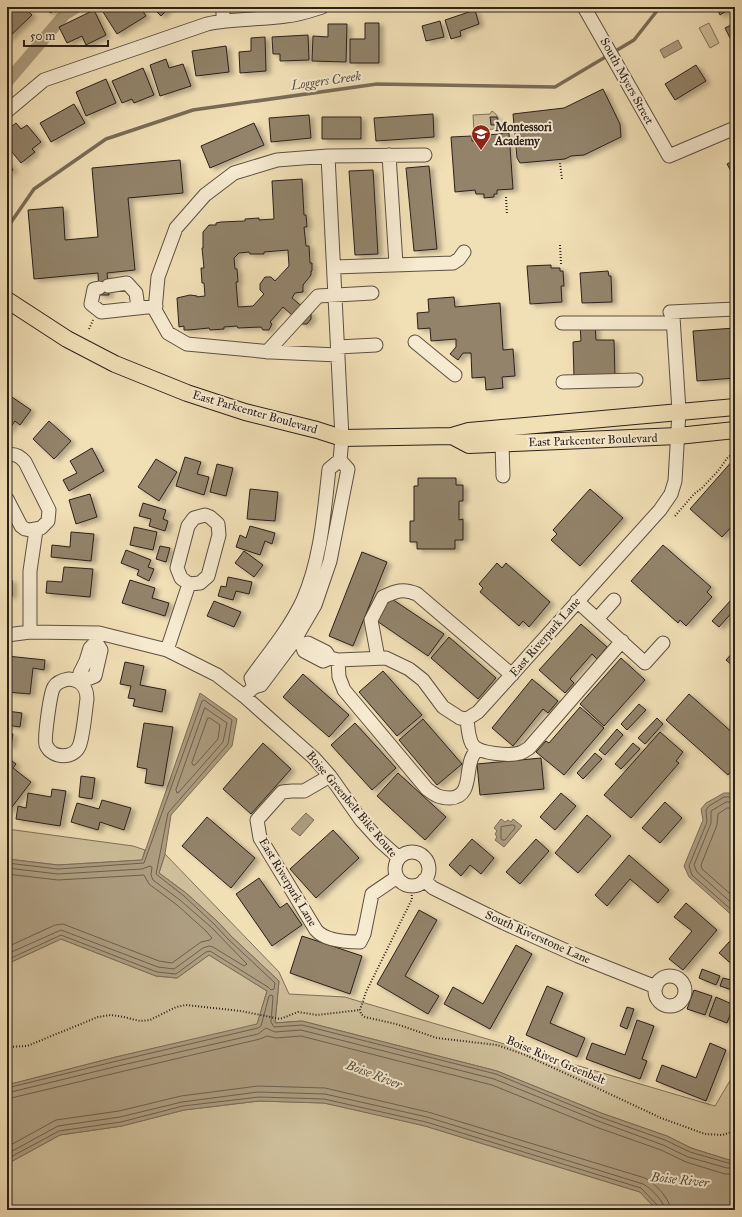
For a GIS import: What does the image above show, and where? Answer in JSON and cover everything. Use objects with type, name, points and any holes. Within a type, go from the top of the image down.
[{"type":"main road","name":"East Parkcenter Boulevard","points":[[7,300],[67,339],[122,367],[187,393],[245,412],[317,430],[342,438],[452,436],[469,431],[735,407]]},
{"type":"main road","name":"East Parkcenter Boulevard","points":[[452,436],[469,445],[678,436],[735,430]]},
{"type":"street","points":[[223,7],[223,20]]},
{"type":"street","points":[[7,111],[44,80],[207,24],[223,20],[286,16],[304,13],[322,7]]},
{"type":"street","name":"South Myers Street","points":[[584,7],[669,156],[735,128]]},
{"type":"street","points":[[389,155],[396,264]]},
{"type":"street","points":[[376,345],[338,351],[267,352],[187,344],[168,333],[156,310],[158,277],[176,228],[205,195],[234,173],[277,160],[328,156],[425,155]]},
{"type":"street","points":[[293,640],[303,600],[318,554],[330,469],[340,460],[342,438],[328,156]]},
{"type":"street","points":[[334,267],[453,263],[459,259],[464,252]]},
{"type":"street","points":[[138,308],[136,293],[127,283],[94,289],[91,304],[101,312],[138,308],[156,306]]},
{"type":"street","points":[[267,352],[318,296],[372,293]]},
{"type":"street","points":[[562,323],[673,323],[673,317],[670,312],[735,309]]},
{"type":"street","name":"East Riverpark Lane","points":[[467,719],[478,712],[512,675],[660,510],[671,494],[675,481],[679,411],[673,323]]},
{"type":"street","points":[[415,342],[455,375]]},
{"type":"street","points":[[563,382],[636,380]]},
{"type":"street","points":[[502,444],[503,476]]},
{"type":"street","points":[[7,455],[17,455],[25,462],[49,510],[48,521],[41,528],[36,530],[25,529],[21,526],[7,499]]},
{"type":"street","points":[[244,696],[254,687],[261,685],[293,640],[315,605],[330,561],[348,469],[340,460]]},
{"type":"street","points":[[205,515],[210,517],[218,524],[219,535],[208,576],[200,583],[189,584],[180,578],[177,568],[188,526],[194,518],[205,515]]},
{"type":"street","points":[[30,632],[30,571],[36,530]]},
{"type":"street","points":[[167,650],[189,584]]},
{"type":"street","points":[[378,658],[371,620],[383,597],[396,591],[408,591],[417,594],[512,675]]},
{"type":"street","points":[[597,619],[614,600]]},
{"type":"street","points":[[577,601],[645,663],[663,643]]},
{"type":"street","points":[[7,635],[30,632],[98,638],[167,650],[216,675],[244,696],[304,748],[330,776],[361,820],[400,854],[410,852],[420,854],[424,857],[428,862],[429,867],[425,881],[411,887],[396,878],[395,866],[400,854]]},
{"type":"street","points":[[80,682],[75,680],[63,680],[54,687],[51,693],[45,740],[46,746],[54,754],[66,756],[72,754],[79,745],[87,699],[85,687],[80,682],[80,673],[86,662],[90,648],[98,638]]},
{"type":"street","points":[[293,640],[304,651],[323,661],[334,659],[386,658],[410,670],[423,680],[443,707],[450,713],[460,718],[467,719],[469,735],[477,749],[485,752],[510,754],[520,753],[528,748],[622,642]]},
{"type":"street","points":[[334,659],[344,690],[427,789],[435,795],[441,798],[454,797],[464,791],[471,760],[477,749]]},
{"type":"street","name":"East Riverpark Lane","points":[[330,776],[304,791],[282,792],[257,820],[260,838],[316,930],[325,937],[351,942],[360,942],[364,934],[372,894],[396,878]]},
{"type":"street","name":"South Riverstone Lane","points":[[425,881],[433,888],[504,923],[578,956],[656,987]]},
{"type":"path","points":[[560,164],[562,179]]},
{"type":"path","points":[[506,198],[507,215]]},
{"type":"path","points":[[560,245],[561,264]]},
{"type":"path","points":[[88,329],[94,317]]},
{"type":"path","points":[[675,516],[694,494],[702,488],[718,471],[728,457],[734,454]]},
{"type":"path","name":"Boise Greenbelt Bike Route","points":[[400,854],[416,849],[425,853],[429,858],[432,868],[431,875],[425,881]]},
{"type":"path","points":[[396,878],[402,886],[416,888],[425,881]]},
{"type":"path","points":[[7,1047],[27,1046],[98,1017],[111,1015],[140,1021],[150,1020],[176,1007],[186,1005],[241,1011],[280,1019],[298,1012],[317,1016],[360,1010],[366,992],[412,899],[411,887]]},
{"type":"path","name":"Boise River Greenbelt","points":[[360,1010],[361,1014],[365,1017],[396,1024],[437,1038],[497,1045],[523,1054],[660,1118],[705,1134],[722,1135],[735,1131]]},
{"type":"shaded area","points":[[709,23],[719,43],[710,48],[699,28]]},
{"type":"shaded area","points":[[492,111],[498,117],[498,124],[495,129],[474,131],[473,115],[490,114]]},
{"type":"shaded area","points":[[7,829],[133,846],[145,850],[142,860],[58,865],[7,859]]},
{"type":"shaded area","points":[[165,854],[279,972],[289,994],[345,997],[715,1106],[731,1079],[735,1080],[735,1159],[729,1160],[691,1148],[667,1136],[601,1113],[497,1071],[302,1021],[275,1023],[279,981],[186,893],[159,873]]},
{"type":"shaded area","points":[[61,939],[156,976],[177,978],[209,955],[267,991],[257,1025],[116,1057],[7,1085],[7,964]]},
{"type":"shaded area","points":[[259,1101],[324,1103],[425,1126],[640,1192],[657,1210],[7,1210],[7,1164],[60,1135],[122,1126],[184,1110]]},
{"type":"water","points":[[678,40],[682,48],[664,58],[660,50]]},
{"type":"water","name":"Boise River","points":[[200,693],[237,719],[232,746],[171,815],[165,854],[159,873],[186,893],[279,981],[275,1023],[302,1021],[497,1071],[601,1113],[667,1136],[691,1148],[729,1160],[735,1159],[735,1210],[657,1210],[640,1192],[425,1126],[324,1103],[259,1101],[184,1110],[122,1126],[60,1135],[7,1164],[7,1085],[116,1057],[257,1024],[267,991],[209,955],[177,978],[156,976],[61,939],[7,964],[7,859],[58,865],[142,860]]},
{"type":"water","points":[[724,793],[735,793],[735,918],[689,877],[684,866],[703,820],[701,809],[706,803]]},
{"type":"water","points":[[306,813],[314,820],[300,836],[291,829]]},
{"type":"water","points":[[501,819],[505,822],[508,820],[511,822],[513,819],[522,826],[504,847],[495,840],[497,837],[495,834],[497,831],[494,828]]},
{"type":"building","points":[[10,7],[24,7],[32,15],[7,39],[7,10]]},
{"type":"building","points":[[43,7],[56,7],[51,13]]},
{"type":"building","points":[[110,7],[140,7],[146,16],[117,34],[103,12]]},
{"type":"building","points":[[152,7],[170,7],[161,16]]},
{"type":"building","points":[[716,7],[733,7],[720,15]]},
{"type":"building","points":[[94,10],[106,35],[86,45],[82,36],[67,43],[59,27]]},
{"type":"building","points":[[475,10],[479,24],[460,31],[461,36],[451,39],[445,20]]},
{"type":"building","points":[[440,21],[444,37],[426,41],[422,26]]},
{"type":"building","points":[[365,23],[379,23],[379,63],[350,63],[350,39],[365,39]]},
{"type":"building","points":[[735,23],[735,36],[730,38],[725,28]]},
{"type":"building","points":[[328,24],[347,24],[346,62],[312,61],[313,36],[328,37]]},
{"type":"building","points":[[308,35],[309,60],[280,61],[280,54],[273,54],[272,37]]},
{"type":"building","points":[[265,37],[266,71],[240,73],[239,52],[251,51],[251,38]]},
{"type":"building","points":[[226,46],[229,72],[196,76],[192,51]]},
{"type":"building","points":[[166,59],[169,68],[183,64],[191,86],[160,96],[150,65]]},
{"type":"building","points":[[696,65],[706,81],[675,100],[665,84]]},
{"type":"building","points":[[143,68],[154,95],[134,103],[132,99],[122,103],[112,81]]},
{"type":"building","points":[[106,79],[116,103],[86,116],[76,92]]},
{"type":"building","points":[[603,89],[620,124],[621,137],[584,155],[571,156],[565,159],[520,163],[517,158],[513,114],[564,108]]},
{"type":"building","points":[[74,104],[85,123],[51,142],[40,123]]},
{"type":"building","points":[[433,114],[434,137],[376,141],[374,118]]},
{"type":"building","points":[[309,115],[311,138],[271,142],[269,118]]},
{"type":"building","points":[[322,117],[361,117],[361,139],[322,139]]},
{"type":"building","points":[[490,117],[497,117],[498,125],[491,125]]},
{"type":"building","points":[[16,123],[21,129],[27,125],[41,142],[32,149],[35,152],[21,163],[7,146],[7,130]]},
{"type":"building","points":[[254,123],[264,145],[210,168],[201,146]]},
{"type":"building","points":[[509,133],[513,189],[497,190],[497,194],[494,194],[494,197],[484,198],[484,194],[476,194],[475,190],[455,192],[451,137],[472,136],[472,141],[488,140],[488,135]]},
{"type":"building","points":[[7,160],[13,170],[7,173]]},
{"type":"building","points":[[180,160],[183,193],[128,198],[135,270],[107,273],[109,295],[99,295],[98,273],[34,279],[28,210],[63,207],[65,240],[98,237],[92,168]]},
{"type":"building","points":[[735,160],[735,178],[727,164]]},
{"type":"building","points":[[429,166],[437,249],[414,251],[406,168]]},
{"type":"building","points":[[373,170],[378,254],[355,255],[349,171]]},
{"type":"building","points":[[302,179],[304,215],[306,215],[307,227],[304,227],[306,246],[309,246],[312,271],[311,275],[303,285],[303,292],[295,293],[292,298],[311,314],[311,319],[307,324],[302,324],[283,307],[270,322],[272,324],[269,330],[263,330],[261,327],[238,328],[237,326],[210,330],[209,328],[184,330],[184,326],[179,327],[177,298],[190,295],[197,297],[205,296],[201,268],[204,268],[202,248],[203,232],[209,225],[216,225],[216,223],[221,222],[245,221],[245,219],[259,218],[259,220],[274,219],[272,181]],"holes":[[[288,250],[289,266],[275,281],[271,277],[265,277],[260,284],[260,290],[264,294],[253,306],[238,307],[236,282],[238,282],[237,269],[235,269],[234,258],[239,253],[249,252],[250,254],[264,254],[264,252]]]},
{"type":"building","points":[[551,265],[551,268],[560,268],[560,271],[563,271],[564,286],[561,286],[562,302],[530,304],[527,266]]},
{"type":"building","points":[[608,271],[609,276],[611,276],[612,302],[582,303],[580,273]]},
{"type":"building","points":[[454,297],[455,307],[500,303],[503,350],[513,349],[515,376],[502,377],[503,388],[486,390],[485,377],[472,378],[471,353],[463,353],[458,360],[450,354],[456,347],[456,339],[431,341],[430,328],[418,329],[417,313],[429,312],[428,299]]},
{"type":"building","points":[[580,324],[595,324],[596,340],[614,340],[615,377],[574,378],[573,342],[581,341]]},
{"type":"building","points":[[735,328],[735,378],[697,381],[693,331]]},
{"type":"building","points":[[9,395],[31,410],[20,425],[15,421],[7,432],[7,398]]},
{"type":"building","points":[[49,421],[71,441],[54,459],[33,439]]},
{"type":"building","points":[[92,448],[104,471],[69,491],[63,480],[77,473],[70,461]]},
{"type":"building","points":[[185,457],[201,462],[197,474],[209,477],[204,495],[176,486]]},
{"type":"building","points":[[156,459],[177,472],[159,501],[138,487]]},
{"type":"building","points":[[734,459],[735,523],[722,537],[690,509]]},
{"type":"building","points":[[217,464],[233,468],[226,496],[210,492]]},
{"type":"building","points":[[418,478],[456,478],[456,485],[463,485],[463,501],[459,501],[459,520],[463,519],[463,540],[455,540],[455,549],[417,549],[417,542],[410,542],[410,521],[414,521],[414,486],[418,486]]},
{"type":"building","points":[[250,489],[278,492],[275,521],[247,519]]},
{"type":"building","points":[[590,489],[623,518],[580,566],[551,540],[557,534],[553,530]]},
{"type":"building","points":[[90,494],[97,517],[76,524],[69,500]]},
{"type":"building","points":[[143,503],[166,510],[163,519],[168,521],[165,531],[149,526],[151,519],[139,516]]},
{"type":"building","points":[[250,526],[275,533],[272,544],[265,541],[260,555],[236,547],[240,535],[246,538]]},
{"type":"building","points":[[134,527],[157,532],[153,550],[130,545]]},
{"type":"building","points":[[71,532],[94,534],[91,561],[51,557],[52,545],[70,547]]},
{"type":"building","points":[[663,545],[711,587],[707,592],[712,597],[686,626],[680,620],[678,623],[631,581]]},
{"type":"building","points":[[160,546],[170,548],[166,562],[156,559]]},
{"type":"building","points":[[126,550],[151,560],[148,567],[154,569],[149,581],[137,575],[139,570],[121,563]]},
{"type":"building","points":[[244,551],[263,565],[254,577],[235,563]]},
{"type":"building","points":[[362,552],[387,562],[353,646],[329,636]]},
{"type":"building","points":[[497,563],[502,568],[506,563],[550,602],[529,627],[523,621],[519,626],[480,592],[483,588],[479,584]]},
{"type":"building","points":[[64,567],[93,569],[90,597],[46,593],[47,581],[62,582]]},
{"type":"building","points":[[228,577],[252,582],[249,594],[236,591],[233,600],[218,596],[221,586],[226,587]]},
{"type":"building","points":[[7,580],[12,580],[12,596],[7,596]]},
{"type":"building","points":[[130,580],[155,588],[152,598],[169,603],[165,616],[122,603]]},
{"type":"building","points":[[389,597],[444,634],[428,656],[374,619]]},
{"type":"building","points":[[731,600],[735,604],[735,609],[719,627],[712,621]]},
{"type":"building","points":[[214,601],[241,612],[234,627],[207,616]]},
{"type":"building","points":[[581,624],[607,647],[597,659],[592,654],[570,679],[574,683],[565,693],[539,670]]},
{"type":"building","points":[[449,637],[496,678],[478,699],[431,658]]},
{"type":"building","points":[[735,650],[735,668],[726,660]]},
{"type":"building","points":[[7,656],[45,660],[44,670],[33,668],[30,694],[7,692]]},
{"type":"building","points":[[621,658],[645,680],[604,726],[580,704]]},
{"type":"building","points":[[125,662],[144,666],[140,685],[166,690],[162,712],[133,706],[135,699],[128,698],[131,686],[120,684]]},
{"type":"building","points":[[383,671],[422,715],[397,736],[359,692]]},
{"type":"building","points":[[303,674],[349,715],[329,737],[283,697]]},
{"type":"building","points":[[532,679],[558,701],[548,713],[543,709],[513,746],[492,728]]},
{"type":"building","points":[[689,694],[735,735],[735,767],[728,775],[666,720]]},
{"type":"building","points":[[639,704],[646,710],[627,730],[621,724]]},
{"type":"building","points":[[580,707],[604,728],[564,775],[536,752],[546,741],[549,743]]},
{"type":"building","points":[[7,711],[22,713],[20,727],[7,725]]},
{"type":"building","points":[[657,718],[663,724],[645,744],[638,738]]},
{"type":"building","points":[[423,719],[462,764],[437,785],[399,740]]},
{"type":"building","points":[[144,723],[173,727],[163,786],[145,783],[147,769],[137,767]]},
{"type":"building","points":[[355,723],[396,768],[372,790],[331,745]]},
{"type":"building","points":[[617,729],[623,735],[605,755],[599,750]]},
{"type":"building","points":[[660,732],[683,752],[676,761],[679,763],[631,818],[604,795]]},
{"type":"building","points":[[7,733],[13,734],[11,746],[7,746]]},
{"type":"building","points":[[263,743],[291,769],[251,814],[223,789]]},
{"type":"building","points":[[633,743],[640,749],[621,769],[615,764]]},
{"type":"building","points":[[595,753],[602,759],[583,779],[577,773]]},
{"type":"building","points":[[7,757],[16,764],[13,768],[31,782],[9,811],[7,810]]},
{"type":"building","points":[[541,758],[544,789],[480,795],[477,764]]},
{"type":"building","points":[[398,773],[446,817],[425,840],[377,796]]},
{"type":"building","points":[[81,776],[95,778],[92,799],[79,797]]},
{"type":"building","points":[[52,789],[66,791],[60,826],[16,819],[18,806],[26,808],[28,793],[51,797]]},
{"type":"building","points":[[561,793],[576,806],[555,830],[540,817]]},
{"type":"building","points":[[102,800],[131,808],[124,830],[100,822],[98,830],[71,822],[77,803],[99,809]]},
{"type":"building","points":[[665,802],[682,818],[660,843],[642,828]]},
{"type":"building","points":[[587,815],[611,836],[578,873],[555,853]]},
{"type":"building","points":[[207,817],[255,858],[231,888],[182,846]]},
{"type":"building","points":[[333,830],[359,858],[316,898],[290,869]]},
{"type":"building","points":[[472,839],[494,858],[481,874],[470,865],[461,876],[449,865]]},
{"type":"building","points":[[536,839],[549,851],[520,884],[506,872]]},
{"type":"building","points":[[629,855],[669,890],[658,903],[630,879],[607,906],[595,895]]},
{"type":"building","points":[[259,878],[280,908],[287,903],[302,925],[272,946],[236,894]]},
{"type":"building","points":[[686,903],[717,930],[683,970],[669,959],[692,931],[674,917]]},
{"type":"building","points":[[419,910],[437,920],[405,976],[439,996],[428,1014],[377,984]]},
{"type":"building","points":[[302,936],[362,956],[350,994],[290,973]]},
{"type":"building","points":[[730,941],[735,945],[735,967],[719,953]]},
{"type":"building","points":[[516,945],[532,954],[490,1029],[444,1004],[453,987],[483,1004]]},
{"type":"building","points":[[702,969],[720,976],[716,985],[699,978]]},
{"type":"building","points":[[723,978],[735,981],[735,991],[720,986]]},
{"type":"building","points":[[547,986],[563,993],[550,1023],[585,1038],[577,1057],[526,1035]]},
{"type":"building","points":[[694,990],[712,996],[705,1015],[687,1009]]},
{"type":"building","points":[[716,997],[734,1005],[727,1023],[709,1016]]},
{"type":"building","points":[[627,1007],[634,1009],[627,1029],[620,1026]]},
{"type":"building","points":[[637,1020],[654,1026],[642,1059],[647,1061],[640,1079],[586,1059],[592,1043],[625,1055]]},
{"type":"building","points":[[710,1043],[726,1050],[706,1101],[656,1081],[662,1065],[696,1078]]},
{"type":"waterway","points":[[7,82],[65,14],[77,7]]},
{"type":"waterway","name":"Loggers Creek","points":[[7,228],[34,189],[106,139],[193,110],[377,84],[555,87],[634,40],[660,7]]},
{"type":"place","name":"Montessori Academy","points":[[481,151]]}]
